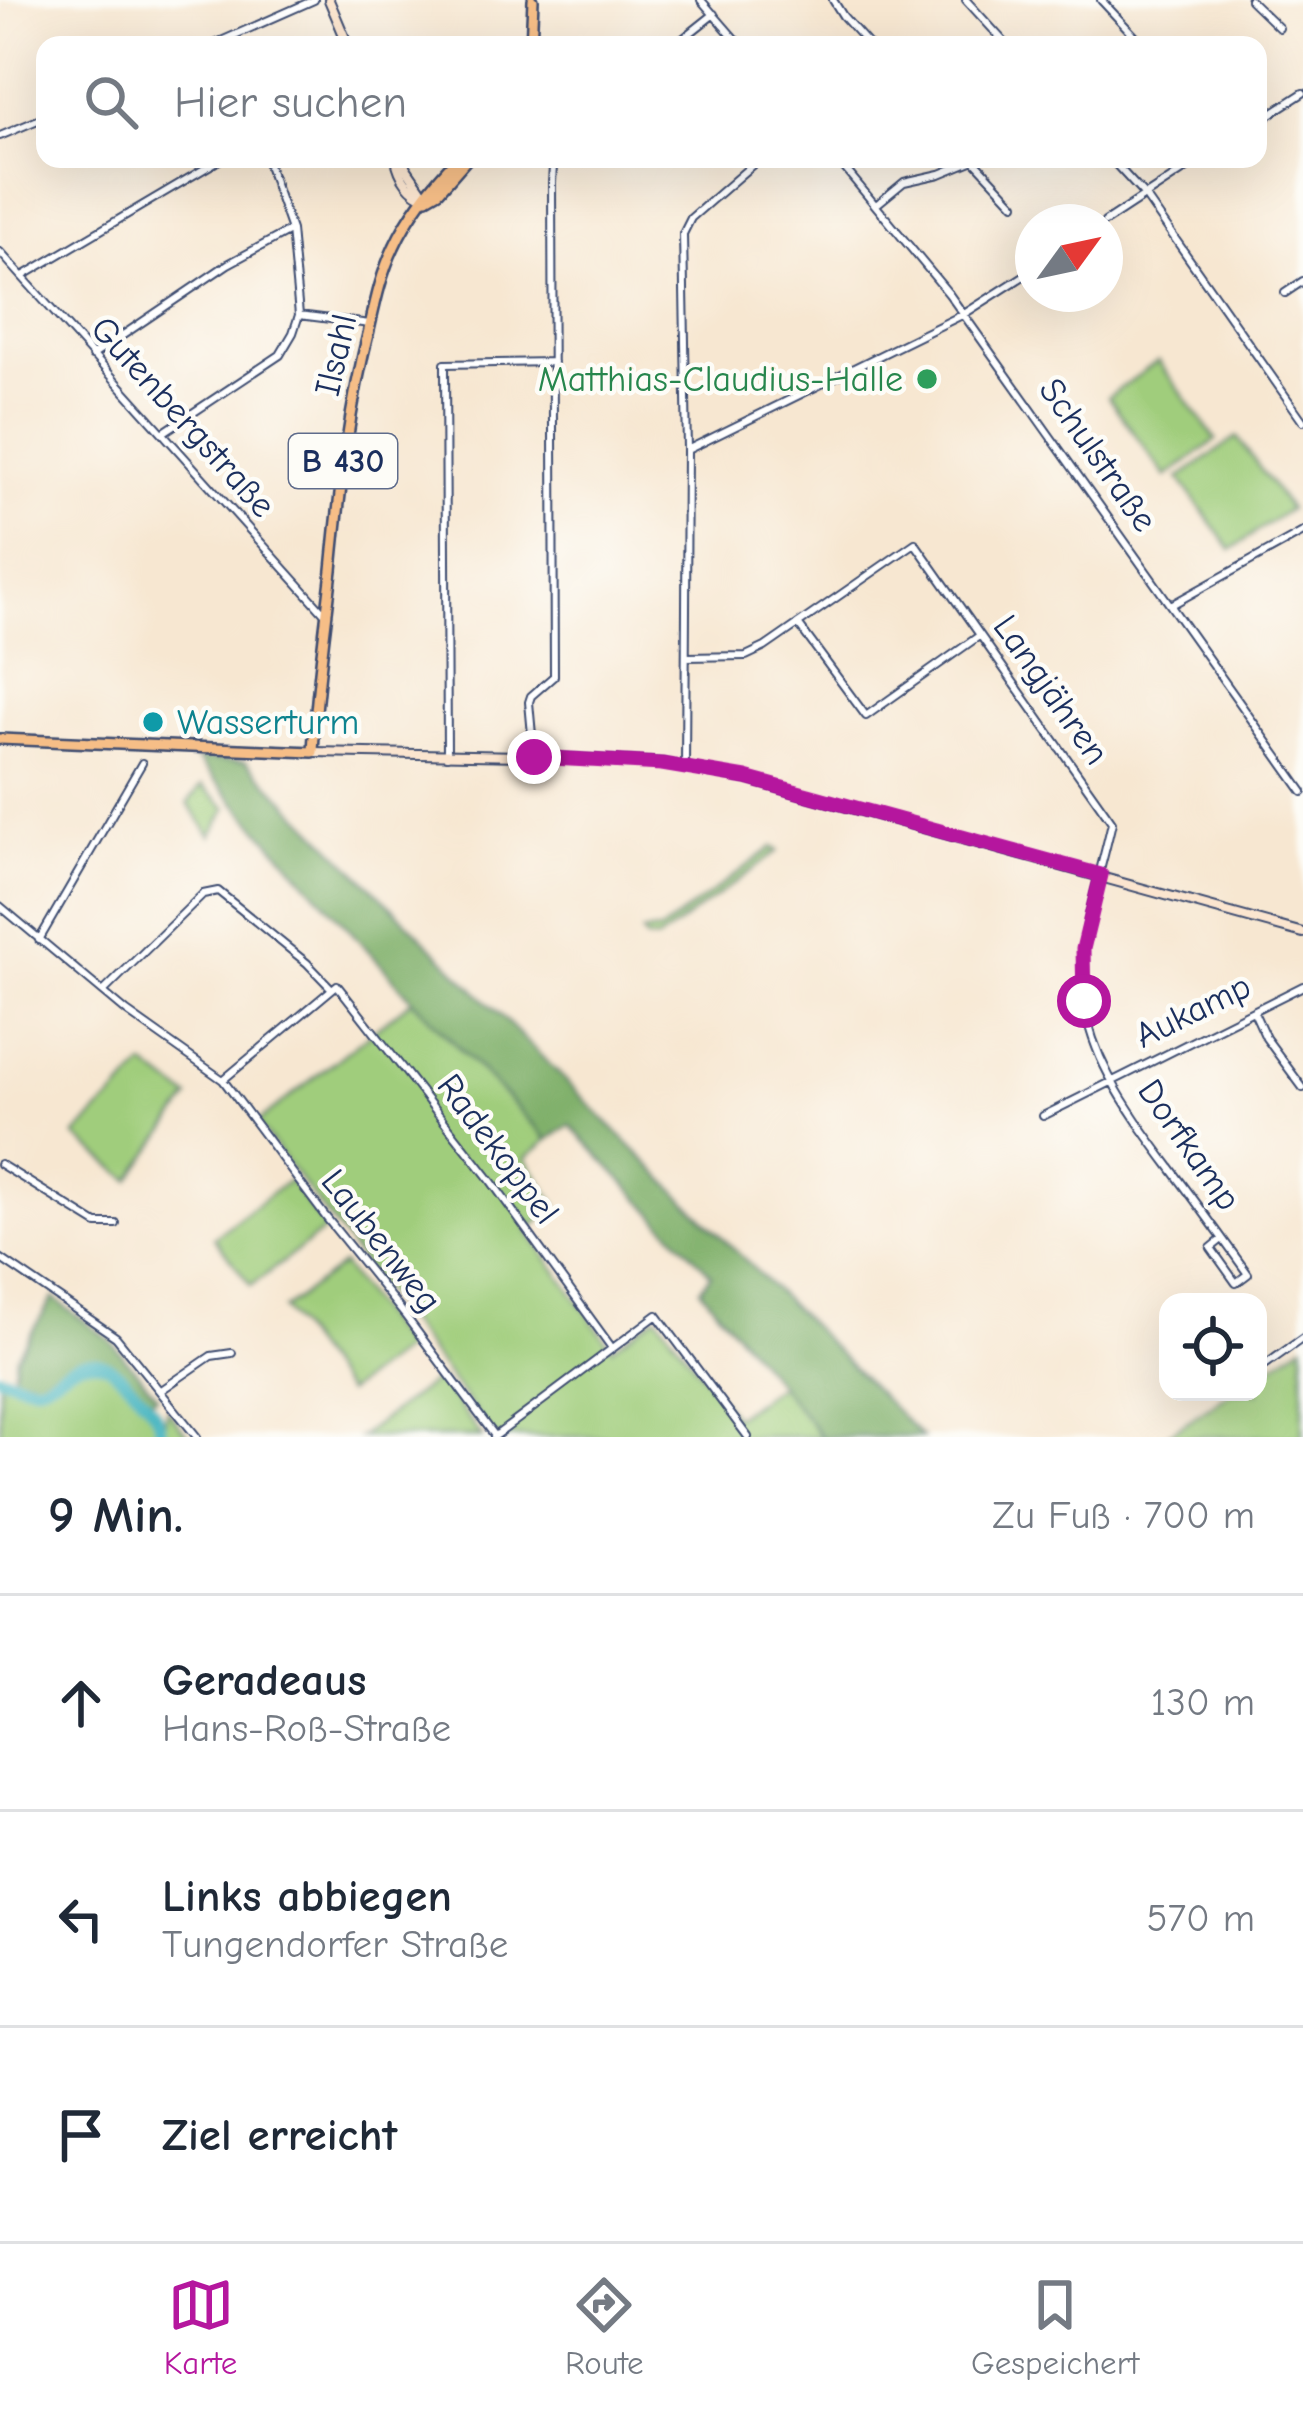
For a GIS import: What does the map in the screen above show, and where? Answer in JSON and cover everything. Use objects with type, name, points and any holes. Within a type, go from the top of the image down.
[{"type":"main road","points":[[329,0],[344,36]]},
{"type":"main road","points":[[531,36],[533,0]]},
{"type":"main road","points":[[398,168],[417,195],[427,198]]},
{"type":"main road","points":[[407,168],[427,198]]},
{"type":"main road","name":"B 430","points":[[427,198],[432,184],[449,168]]},
{"type":"main road","name":"B 430","points":[[427,198],[459,168]]},
{"type":"main road","points":[[416,178],[442,175]]},
{"type":"main road","name":"Ilsahl","points":[[313,752],[350,409],[392,250],[427,198]]},
{"type":"main road","points":[[0,739],[662,764],[746,778],[840,802],[1303,933]]},
{"type":"street","points":[[232,36],[314,0]]},
{"type":"street","points":[[701,0],[732,36]]},
{"type":"street","points":[[833,0],[861,36]]},
{"type":"street","points":[[966,0],[999,36]]},
{"type":"street","points":[[1101,0],[1135,36]]},
{"type":"street","points":[[1250,0],[1280,28]]},
{"type":"street","points":[[686,36],[714,14]]},
{"type":"street","points":[[1267,116],[1303,93]]},
{"type":"street","points":[[0,136],[36,121]]},
{"type":"street","points":[[22,276],[206,168]]},
{"type":"street","points":[[164,433],[288,345],[299,315],[292,230],[269,168]]},
{"type":"street","points":[[534,757],[529,702],[554,676],[553,168]]},
{"type":"street","points":[[685,768],[683,234],[691,218],[749,168]]},
{"type":"street","name":"Schulstraße","points":[[845,168],[964,314],[1303,792]]},
{"type":"street","points":[[876,205],[904,182],[954,168]]},
{"type":"street","points":[[982,168],[1015,204]]},
{"type":"street","points":[[1119,168],[1145,196],[1303,421]]},
{"type":"street","points":[[1123,210],[1187,168]]},
{"type":"street","points":[[92,356],[228,264],[292,230]]},
{"type":"street","name":"Gutenbergstraße","points":[[0,252],[327,616]]},
{"type":"street","points":[[687,450],[964,314],[1015,281]]},
{"type":"street","points":[[1285,293],[1303,281]]},
{"type":"street","points":[[299,315],[370,323]]},
{"type":"street","points":[[447,756],[445,364],[553,362]]},
{"type":"street","points":[[1171,605],[1303,532]]},
{"type":"street","name":"Langjähren","points":[[798,625],[915,543],[1112,822],[1083,949],[1082,981],[1094,1045],[1112,1082]]},
{"type":"street","points":[[686,658],[746,656],[798,625],[866,716],[980,636]]},
{"type":"street","points":[[39,940],[142,763]]},
{"type":"street","name":"Radekoppel","points":[[103,992],[203,894],[218,891],[335,987],[491,1181],[612,1348]]},
{"type":"street","name":"Laubenweg","points":[[0,906],[127,1012],[223,1079],[494,1437]]},
{"type":"street","name":"Aukamp","points":[[1042,1116],[1303,986]]},
{"type":"street","points":[[223,1079],[335,987]]},
{"type":"street","points":[[1254,1012],[1266,1038],[1303,1088]]},
{"type":"street","name":"Dorfkamp","points":[[1112,1082],[1249,1274],[1236,1283],[1211,1248],[1222,1239]]},
{"type":"street","points":[[0,1164],[97,1224],[116,1224]]},
{"type":"street","points":[[0,1258],[116,1337],[197,1437]]},
{"type":"street","points":[[494,1437],[657,1315],[748,1437]]},
{"type":"street","points":[[1267,1364],[1303,1338]]},
{"type":"street","points":[[160,1391],[211,1356],[232,1352]]},
{"type":"green space","points":[[1158,361],[1216,440],[1166,477],[1108,397]]},
{"type":"green space","points":[[1237,437],[1289,509],[1231,550],[1179,478]]},
{"type":"green space","points":[[196,759],[246,761],[922,1437],[822,1437],[700,1289],[711,1274],[570,1125],[548,1140],[412,999]]},
{"type":"green space","points":[[202,786],[227,808],[211,836],[188,803]]},
{"type":"green space","points":[[773,847],[778,851],[657,940],[646,939],[642,933],[660,931]]},
{"type":"green space","points":[[412,1000],[548,1140],[526,1158],[557,1206],[528,1231],[612,1348],[657,1315],[734,1417],[779,1385],[822,1437],[494,1437],[257,1123]]},
{"type":"green space","points":[[145,1066],[190,1098],[130,1180],[75,1136]]},
{"type":"green space","points":[[289,1180],[326,1229],[251,1286],[214,1237]]},
{"type":"green space","points":[[342,1265],[405,1349],[346,1393],[283,1309]]},
{"type":"green space","points":[[53,1298],[110,1340],[157,1395],[151,1400],[116,1367],[95,1358],[71,1362],[37,1381],[13,1376],[16,1357]]},
{"type":"green space","points":[[1303,1344],[1303,1437],[1164,1437],[1218,1401],[1267,1401],[1267,1369]]},
{"type":"green space","points":[[90,1357],[124,1373],[164,1423],[167,1409],[189,1437],[0,1437],[0,1372],[37,1381],[74,1359]]},
{"type":"green space","points":[[438,1378],[482,1437],[359,1437]]},
{"type":"waterway","points":[[0,1376],[37,1385],[74,1365],[105,1365],[149,1405],[161,1437]]},
{"type":"place","name":"Matthias-Claudius-Halle","points":[[927,379]]},
{"type":"place","name":"Wasserturm","points":[[153,722]]},
{"type":"route","points":[[534,757],[662,764],[746,778],[1101,875],[1083,949],[1084,1001]]}]
